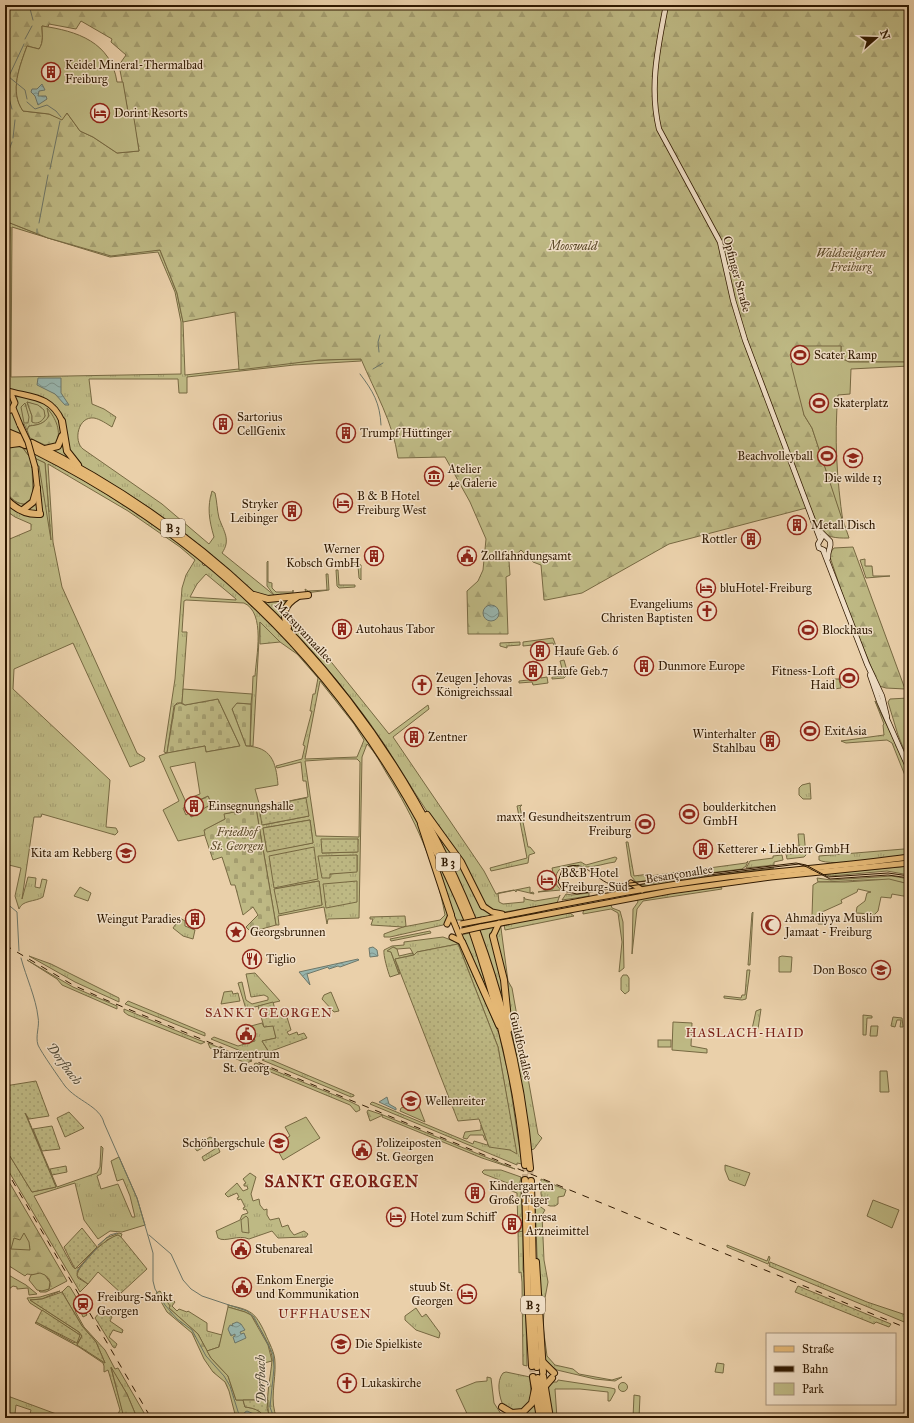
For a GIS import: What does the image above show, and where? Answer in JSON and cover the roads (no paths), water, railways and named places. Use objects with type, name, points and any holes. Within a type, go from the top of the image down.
[{"type":"highway","points":[[44,449],[52,449],[59,445],[61,440],[62,421]]},
{"type":"highway","points":[[62,421],[67,451],[82,469]]},
{"type":"highway","points":[[5,431],[23,442]]},
{"type":"highway","points":[[5,436],[23,442]]},
{"type":"highway","points":[[5,445],[23,442]]},
{"type":"highway","name":"Matsuyamaallee","points":[[33,446],[44,449],[128,496],[220,565],[289,631],[323,668],[358,712],[391,759],[420,808],[445,855],[470,918],[419,815],[386,761],[351,711],[302,651],[258,607],[203,557],[145,514],[33,446]]},
{"type":"highway","points":[[21,509],[33,502],[37,488]]},
{"type":"highway","points":[[5,498],[21,509],[40,512]]},
{"type":"highway","points":[[253,595],[268,599],[308,595]]},
{"type":"highway","points":[[289,631],[284,617],[284,610],[288,603],[297,596]]},
{"type":"highway","points":[[420,808],[429,816],[452,847],[470,878],[483,906]]},
{"type":"highway","points":[[419,815],[451,915]]},
{"type":"highway","name":"Guildfordallee","points":[[475,933],[493,980],[509,1038],[520,1090],[527,1166],[514,1088],[502,1029],[475,933]]},
{"type":"highway","points":[[493,936],[507,999],[509,1038]]},
{"type":"highway","points":[[462,942],[495,1018],[502,1029]]},
{"type":"highway","name":"B 3","points":[[528,1180],[533,1243],[534,1366],[528,1304],[528,1180]]},
{"type":"highway","points":[[518,1418],[505,1414],[501,1408],[512,1413],[523,1412],[532,1402],[542,1361],[538,1273],[533,1243]]},
{"type":"highway","points":[[542,1361],[553,1375],[545,1386]]},
{"type":"highway","points":[[539,1376],[545,1386],[550,1418]]},
{"type":"highway","points":[[539,1376],[545,1418]]},
{"type":"highway","points":[[535,1389],[540,1418]]},
{"type":"main road","name":"Opfinger Straße","points":[[666,5],[654,69],[656,109],[659,129],[720,242],[733,300],[746,340],[816,526],[820,539],[818,544],[819,548],[825,550]]},
{"type":"main road","points":[[5,390],[40,398],[51,404],[62,421]]},
{"type":"main road","points":[[5,395],[13,397],[22,395]]},
{"type":"main road","points":[[10,408],[28,396]]},
{"type":"main road","points":[[13,397],[10,408],[19,422],[28,442],[35,467],[40,512]]},
{"type":"main road","name":"Opfinger Straße","points":[[816,526],[831,543],[825,550]]},
{"type":"main road","points":[[820,539],[826,537]]},
{"type":"main road","name":"Opfinger Straße","points":[[825,550],[870,671],[873,684],[909,768]]},
{"type":"main road","name":"Besançonallee","points":[[460,931],[509,914],[608,895],[719,878],[909,857]]},
{"type":"main road","name":"Besançonallee","points":[[458,924],[485,922],[499,923],[608,902],[755,879],[909,863]]},
{"type":"main road","points":[[631,883],[642,890]]},
{"type":"main road","points":[[608,895],[614,890]]},
{"type":"main road","points":[[608,902],[615,904]]},
{"type":"main road","points":[[483,906],[492,912],[509,914]]},
{"type":"main road","points":[[483,906],[485,922],[493,936]]},
{"type":"main road","points":[[447,924],[451,915],[458,924],[462,942]]},
{"type":"main road","points":[[493,936],[499,923]]},
{"type":"main road","points":[[452,937],[462,942]]},
{"type":"water","points":[[42,84],[45,90],[39,91],[38,96],[46,96],[47,99],[38,105],[35,96],[31,92],[32,89],[37,89]]},
{"type":"water","points":[[38,378],[61,378],[61,393],[69,405],[65,405],[55,394],[37,385]]},
{"type":"water","points":[[488,605],[494,605],[499,610],[497,619],[494,621],[488,621],[483,616],[483,610]]},
{"type":"water","points":[[373,947],[377,950],[378,956],[370,957],[369,948]]},
{"type":"water","points":[[359,960],[340,967],[338,966],[329,969],[328,967],[307,974],[310,985],[299,972]]},
{"type":"water","points":[[387,1097],[389,1104],[396,1108],[396,1110],[379,1102]]},
{"type":"water","points":[[237,1322],[241,1324],[245,1330],[240,1332],[241,1334],[244,1333],[246,1338],[235,1343],[233,1337],[235,1334],[231,1336],[228,1329],[230,1325],[233,1326],[232,1324]]},
{"type":"water","points":[[247,1411],[254,1414],[256,1418],[242,1418]]},
{"type":"waterway","points":[[29,5],[33,20]]},
{"type":"waterway","points":[[25,39],[32,26]]},
{"type":"waterway","points":[[12,109],[7,91],[9,76],[24,44]]},
{"type":"waterway","points":[[9,77],[25,90],[27,99]]},
{"type":"waterway","points":[[27,102],[35,109],[47,105],[56,111],[61,117]]},
{"type":"waterway","points":[[13,138],[15,120]]},
{"type":"waterway","points":[[50,169],[60,121]]},
{"type":"waterway","points":[[9,150],[12,142]]},
{"type":"waterway","points":[[39,223],[48,175]]},
{"type":"waterway","points":[[379,352],[378,342],[380,335]]},
{"type":"waterway","points":[[373,369],[383,363]]},
{"type":"waterway","points":[[360,374],[369,386],[375,398],[379,410],[381,425]]},
{"type":"waterway","name":"Dorfbach","points":[[5,902],[17,912],[19,951]]},
{"type":"waterway","name":"Dorfbach","points":[[21,958],[37,1010],[38,1045],[65,1086],[98,1112],[102,1117],[137,1198],[153,1253],[153,1281],[155,1289],[165,1305],[177,1319],[192,1330],[206,1356],[224,1376],[230,1386],[240,1418]]},
{"type":"waterway","points":[[98,1245],[110,1235],[117,1233]]},
{"type":"waterway","name":"Dorfbach","points":[[149,1235],[171,1254],[183,1280],[191,1289],[202,1296],[247,1311],[254,1317],[273,1354],[274,1368],[270,1407],[274,1418]]},
{"type":"waterway","points":[[77,1271],[97,1248]]},
{"type":"tunnel","points":[[525,1165],[525,1180]]},
{"type":"tunnel","points":[[530,1168],[531,1181]]},
{"type":"tunnel","points":[[532,1366],[533,1377]]},
{"type":"tram line","points":[[909,876],[888,873],[828,877],[806,865],[796,863],[613,885],[600,879],[589,870],[576,865],[569,866],[562,870],[558,882],[563,891],[577,894],[676,879],[799,864],[830,879],[888,875],[909,878]]},
{"type":"railway","points":[[5,945],[73,985],[106,1000],[909,1329]]},
{"type":"railway","points":[[5,1168],[151,1418]]},
{"type":"place","name":"Keidel Mineral-Thermalbad Freiburg","points":[[51,72]]},
{"type":"place","name":"Dorint Resorts","points":[[100,113]]},
{"type":"place","name":"Scater Ramp","points":[[800,355]]},
{"type":"place","name":"Skaterplatz","points":[[819,403]]},
{"type":"place","name":"Sartorius CellGenix","points":[[223,424]]},
{"type":"place","name":"Trumpf Hüttinger","points":[[346,433]]},
{"type":"place","name":"Beachvolleyball","points":[[827,456]]},
{"type":"place","name":"Die wilde 13","points":[[853,458]]},
{"type":"place","name":"Atelier 4e Galerie","points":[[434,476]]},
{"type":"place","name":"B & B Hotel Freiburg West","points":[[343,503]]},
{"type":"place","name":"Stryker Leibinger","points":[[292,511]]},
{"type":"place","name":"Metall Disch","points":[[797,525]]},
{"type":"place","name":"Rottler","points":[[751,539]]},
{"type":"place","name":"Werner Kobsch GmbH","points":[[374,556]]},
{"type":"place","name":"Zollfahndungsamt","points":[[467,556]]},
{"type":"place","name":"bluHotel-Freiburg","points":[[706,588]]},
{"type":"place","name":"Evangeliums Christen Baptisten","points":[[707,611]]},
{"type":"place","name":"Autohaus Tabor","points":[[342,629]]},
{"type":"place","name":"Blockhaus","points":[[808,630]]},
{"type":"place","name":"Haufe Geb. 6","points":[[540,651]]},
{"type":"place","name":"Dunmore Europe","points":[[644,666]]},
{"type":"place","name":"Haufe Geb.7","points":[[533,671]]},
{"type":"place","name":"Fitness-Loft Haid","points":[[849,678]]},
{"type":"place","name":"Zeugen Jehovas Königreichssaal","points":[[422,685]]},
{"type":"place","name":"ExitAsia","points":[[810,731]]},
{"type":"place","name":"Zentner","points":[[414,737]]},
{"type":"place","name":"Winterhalter Stahlbau","points":[[770,741]]},
{"type":"place","name":"Einsegnungshalle","points":[[194,806]]},
{"type":"place","name":"boulderkitchen GmbH","points":[[689,814]]},
{"type":"place","name":"maxx! Gesundheitszentrum Freiburg","points":[[645,824]]},
{"type":"place","name":"Ketterer + Liebherr GmbH","points":[[703,849]]},
{"type":"place","name":"Kita am Rebberg","points":[[126,853]]},
{"type":"place","name":"B&B Hotel Freiburg-Süd","points":[[547,880]]},
{"type":"place","name":"Weingut Paradies","points":[[195,919]]},
{"type":"place","name":"Ahmadiyya Muslim Jamaat - Freiburg","points":[[771,925]]},
{"type":"place","name":"Georgsbrunnen","points":[[236,932]]},
{"type":"place","name":"Tiglio","points":[[252,959]]},
{"type":"place","name":"Don Bosco","points":[[881,970]]},
{"type":"place","name":"Pfarrzentrum St. Georg","points":[[246,1034]]},
{"type":"place","name":"Wellenreiter","points":[[411,1101]]},
{"type":"place","name":"Schönbergschule","points":[[279,1143]]},
{"type":"place","name":"Polizeiposten St. Georgen","points":[[362,1150]]},
{"type":"place","name":"Kindergarten Große Tiger","points":[[475,1193]]},
{"type":"place","name":"Hotel zum Schiff","points":[[396,1217]]},
{"type":"place","name":"Inresa Arzneimittel","points":[[512,1224]]},
{"type":"place","name":"Stubenareal","points":[[241,1249]]},
{"type":"place","name":"Enkom Energie und Kommunikation","points":[[242,1287]]},
{"type":"place","name":"stuub St. Georgen","points":[[467,1294]]},
{"type":"place","name":"Freiburg-Sankt Georgen","points":[[83,1304]]},
{"type":"place","name":"Die Spielkiste","points":[[341,1344]]},
{"type":"place","name":"Lukaskirche","points":[[347,1383]]},
{"type":"district","name":"SANKT GEORGEN","points":[[269,1013]]},
{"type":"district","name":"HASLACH-HAID","points":[[745,1033]]},
{"type":"district","name":"SANKT GEORGEN","points":[[342,1181]]},
{"type":"district","name":"UFFHAUSEN","points":[[325,1314]]},
{"type":"park label","name":"Mooswald","points":[[573,246]]},
{"type":"park label","name":"Waldseilgarten Freiburg","points":[[851,260]]},
{"type":"park label","name":"Friedhof St. Georgen","points":[[237,839]]}]
